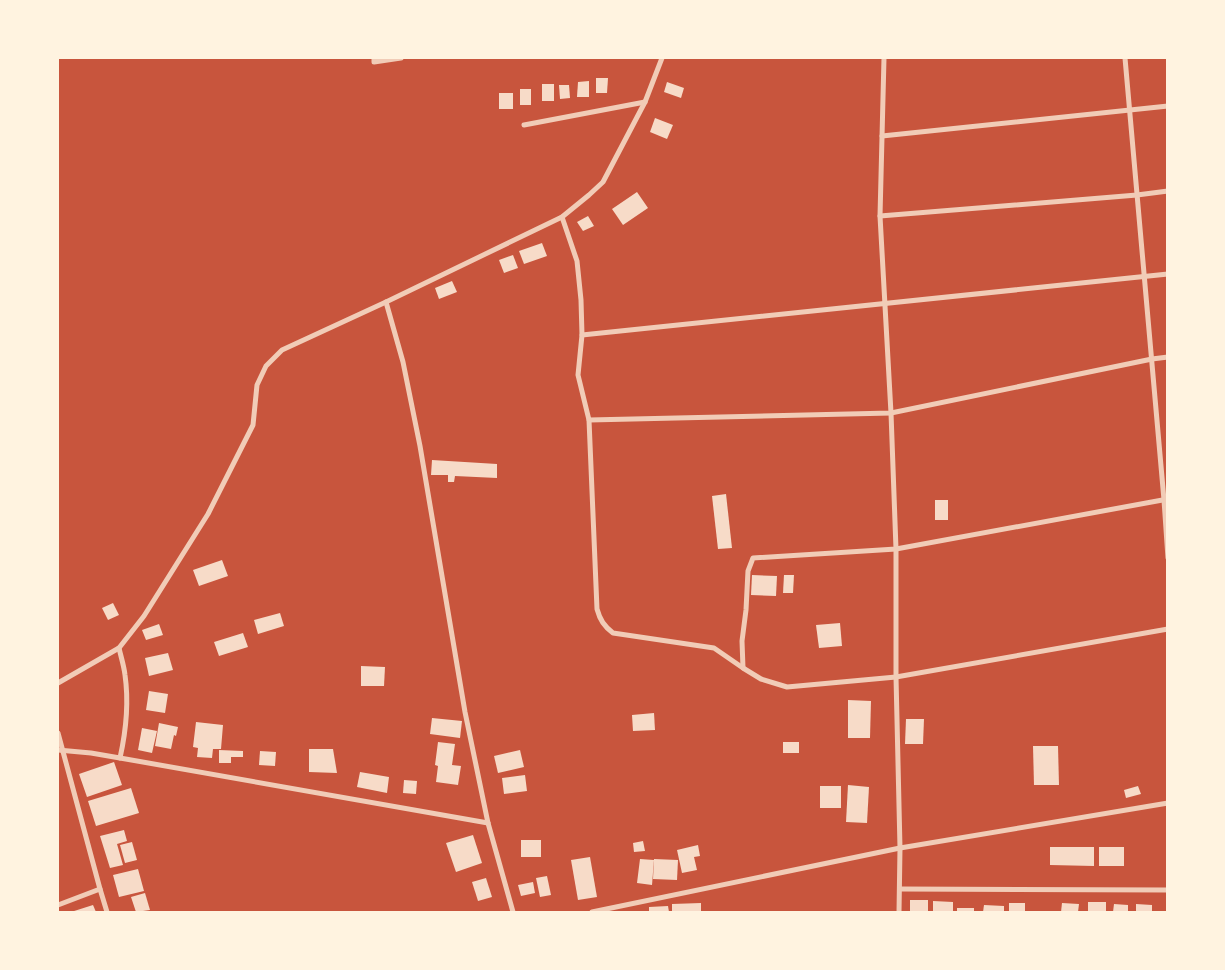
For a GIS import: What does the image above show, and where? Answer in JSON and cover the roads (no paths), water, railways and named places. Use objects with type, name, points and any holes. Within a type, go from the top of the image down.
[{"type":"street","points":[[374,58],[374,62],[401,58]]},
{"type":"street","points":[[58,683],[119,648],[144,616],[208,514],[253,425],[257,385],[266,366],[282,350],[562,217],[603,182],[645,102],[662,58]]},
{"type":"street","points":[[884,58],[880,216],[891,413],[896,549],[900,912]]},
{"type":"street","points":[[1125,58],[1166,500],[1168,558]]},
{"type":"street","points":[[524,126],[645,102]]},
{"type":"street","points":[[882,136],[1168,106]]},
{"type":"street","points":[[880,216],[1168,191]]},
{"type":"street","points":[[562,217],[578,261],[582,335],[578,375],[589,420],[597,609],[600,620],[613,633],[714,648],[761,679],[786,686],[896,678],[1168,629]]},
{"type":"street","points":[[582,335],[1168,274]]},
{"type":"street","points":[[386,302],[405,371],[465,712],[488,823],[512,912]]},
{"type":"street","points":[[589,420],[891,413],[1168,357]]},
{"type":"street","points":[[743,668],[742,641],[748,571],[753,558],[896,549],[1166,500]]},
{"type":"street","points":[[119,648],[125,676],[127,703],[126,731],[120,758]]},
{"type":"street","points":[[58,733],[60,750],[107,912]]},
{"type":"street","points":[[60,750],[91,753],[488,823]]},
{"type":"street","points":[[592,912],[900,848],[1168,803]]},
{"type":"street","points":[[58,905],[100,889]]},
{"type":"street","points":[[900,889],[1168,890]]}]
